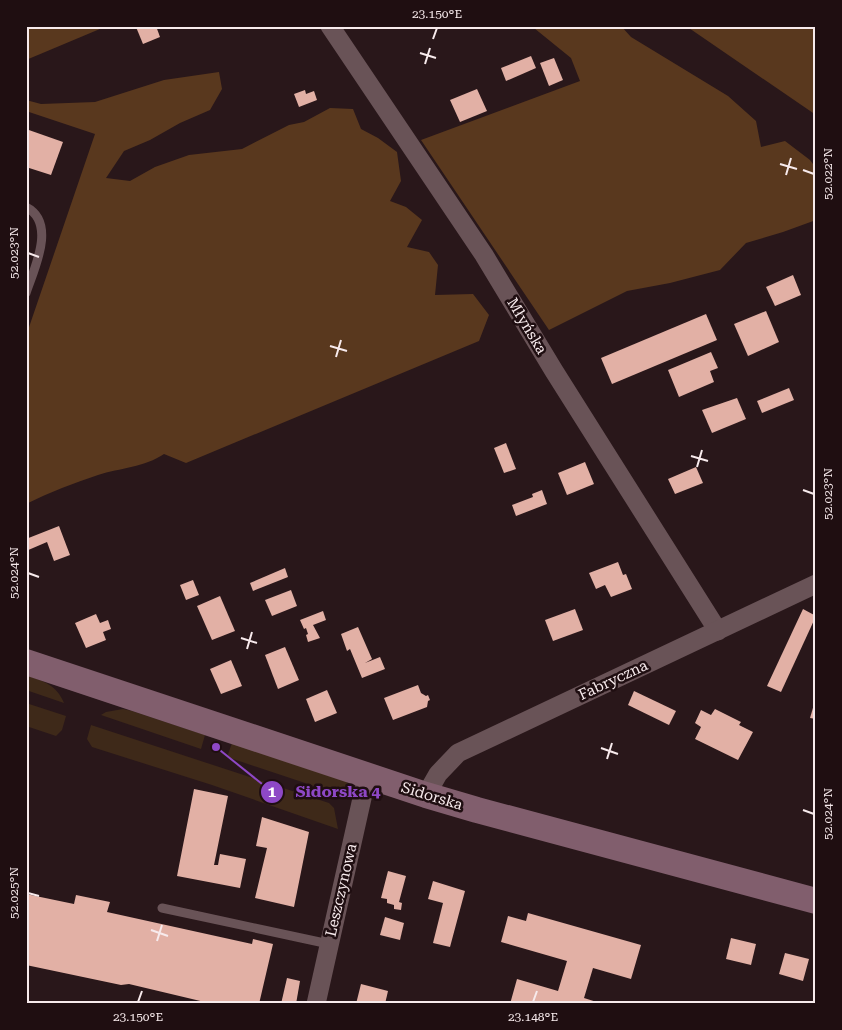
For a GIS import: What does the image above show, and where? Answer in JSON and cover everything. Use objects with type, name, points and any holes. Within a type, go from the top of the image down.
[{"type":"street","name":"Młyńska","points":[[330,26],[484,255],[554,371],[718,631]]},
{"type":"street","name":"Fabryczna","points":[[426,795],[438,774],[458,753],[816,584]]},
{"type":"street","name":"Sidorska","points":[[26,662],[426,795],[816,901]]},
{"type":"street","name":"Leszczynowa","points":[[316,1004],[367,776]]},
{"type":"lane","points":[[26,207],[34,211],[40,222],[43,242],[26,294]]},
{"type":"lane","points":[[162,908],[329,944]]},
{"type":"shaded area","points":[[26,26],[107,26],[26,60]]},
{"type":"shaded area","points":[[535,26],[621,26],[631,37],[728,96],[756,121],[761,147],[785,141],[810,160],[816,168],[816,220],[746,243],[720,270],[670,283],[627,291],[549,330],[421,140],[580,81],[571,58],[534,28]]},
{"type":"shaded area","points":[[686,26],[816,26],[816,115]]},
{"type":"shaded area","points":[[219,72],[222,89],[210,110],[124,151],[106,178],[130,181],[155,167],[189,155],[242,149],[289,125],[304,122],[330,108],[353,109],[361,129],[378,138],[397,152],[401,181],[390,201],[406,207],[422,220],[407,247],[429,252],[438,265],[435,295],[473,294],[489,315],[479,341],[186,463],[164,454],[141,465],[80,481],[26,504],[26,336],[95,134],[26,111],[26,100],[41,104],[95,102],[164,80]]},
{"type":"shaded area","points":[[26,675],[44,682],[53,688],[58,692],[64,703],[26,690]]},
{"type":"shaded area","points":[[26,703],[66,716],[62,730],[56,736],[26,726]]},
{"type":"shaded area","points":[[123,709],[205,735],[201,749],[101,715],[106,712]]},
{"type":"shaded area","points":[[91,725],[329,803],[334,808],[338,829],[212,785],[92,747],[87,739]]},
{"type":"shaded area","points":[[232,743],[343,780],[351,788],[353,799],[227,757]]},
{"type":"building","points":[[156,26],[160,37],[143,44],[136,27]]},
{"type":"building","points":[[531,56],[536,68],[506,81],[501,68]]},
{"type":"building","points":[[554,58],[563,80],[549,86],[540,63]]},
{"type":"building","points":[[477,89],[487,111],[460,122],[450,100]]},
{"type":"building","points":[[305,90],[306,94],[314,91],[317,100],[299,107],[294,94]]},
{"type":"building","points":[[26,129],[63,142],[51,175],[26,167]]},
{"type":"building","points":[[793,275],[801,295],[775,306],[766,287]]},
{"type":"building","points":[[766,311],[779,342],[748,356],[734,324]]},
{"type":"building","points":[[706,314],[717,340],[612,384],[601,358]]},
{"type":"building","points":[[711,352],[718,368],[710,371],[714,382],[679,397],[668,370]]},
{"type":"building","points":[[789,388],[794,400],[762,413],[757,401]]},
{"type":"building","points":[[737,398],[746,419],[712,433],[702,410]]},
{"type":"building","points":[[506,443],[516,469],[504,473],[494,448]]},
{"type":"building","points":[[585,462],[594,484],[567,495],[558,473]]},
{"type":"building","points":[[696,467],[703,483],[675,494],[668,479]]},
{"type":"building","points":[[542,490],[547,504],[516,516],[512,505],[533,497],[532,494]]},
{"type":"building","points":[[59,526],[70,555],[54,561],[47,542],[26,551],[26,539]]},
{"type":"building","points":[[618,562],[623,575],[626,574],[632,589],[611,597],[605,585],[596,589],[589,573]]},
{"type":"building","points":[[285,568],[288,577],[253,591],[250,583]]},
{"type":"building","points":[[193,580],[199,595],[186,600],[180,585]]},
{"type":"building","points":[[291,590],[297,606],[272,616],[265,600]]},
{"type":"building","points":[[220,596],[235,631],[212,640],[197,606]]},
{"type":"building","points":[[575,609],[583,630],[553,641],[545,620]]},
{"type":"building","points":[[803,609],[816,616],[781,692],[767,686]]},
{"type":"building","points":[[323,611],[326,620],[313,625],[320,638],[308,642],[306,628],[304,629],[300,620]]},
{"type":"building","points":[[96,614],[100,623],[108,620],[111,629],[103,632],[106,640],[86,648],[75,623]]},
{"type":"building","points":[[358,627],[372,659],[365,663],[380,657],[385,669],[362,678],[350,649],[347,651],[341,634]]},
{"type":"building","points":[[285,647],[299,680],[278,689],[265,655]]},
{"type":"building","points":[[231,660],[242,686],[221,694],[210,669]]},
{"type":"building","points":[[418,685],[421,693],[426,696],[428,695],[430,700],[427,707],[393,720],[384,698]]},
{"type":"building","points":[[327,690],[337,713],[315,722],[306,699]]},
{"type":"building","points":[[634,691],[676,711],[669,725],[628,705]]},
{"type":"building","points":[[816,701],[816,719],[810,718]]},
{"type":"building","points":[[715,709],[741,722],[739,725],[753,732],[738,760],[695,739],[701,727],[695,723],[701,710],[711,715]]},
{"type":"building","points":[[194,789],[228,796],[214,865],[218,865],[220,854],[246,859],[240,888],[177,876]]},
{"type":"building","points":[[262,817],[309,832],[294,907],[255,898],[267,848],[256,846]]},
{"type":"building","points":[[388,871],[406,876],[399,902],[402,903],[401,910],[394,909],[394,905],[387,903],[387,899],[381,898]]},
{"type":"building","points":[[433,881],[465,891],[450,947],[433,943],[443,903],[428,899]]},
{"type":"building","points":[[26,894],[74,904],[76,895],[110,902],[107,912],[252,944],[253,939],[273,944],[259,1004],[213,1004],[129,984],[121,985],[26,965]]},
{"type":"building","points":[[528,913],[641,945],[631,979],[593,968],[584,998],[603,1004],[510,1004],[517,979],[558,991],[567,961],[501,942],[508,916],[526,921]]},
{"type":"building","points":[[385,917],[404,923],[400,940],[380,935]]},
{"type":"building","points":[[731,938],[756,944],[751,965],[726,959]]},
{"type":"building","points":[[785,953],[809,959],[803,981],[779,974]]},
{"type":"building","points":[[287,978],[300,981],[296,1004],[281,1004]]},
{"type":"building","points":[[361,984],[388,991],[385,1004],[356,1004]]},
{"type":"place","name":"Sidorska 4","points":[[216,747]]}]
